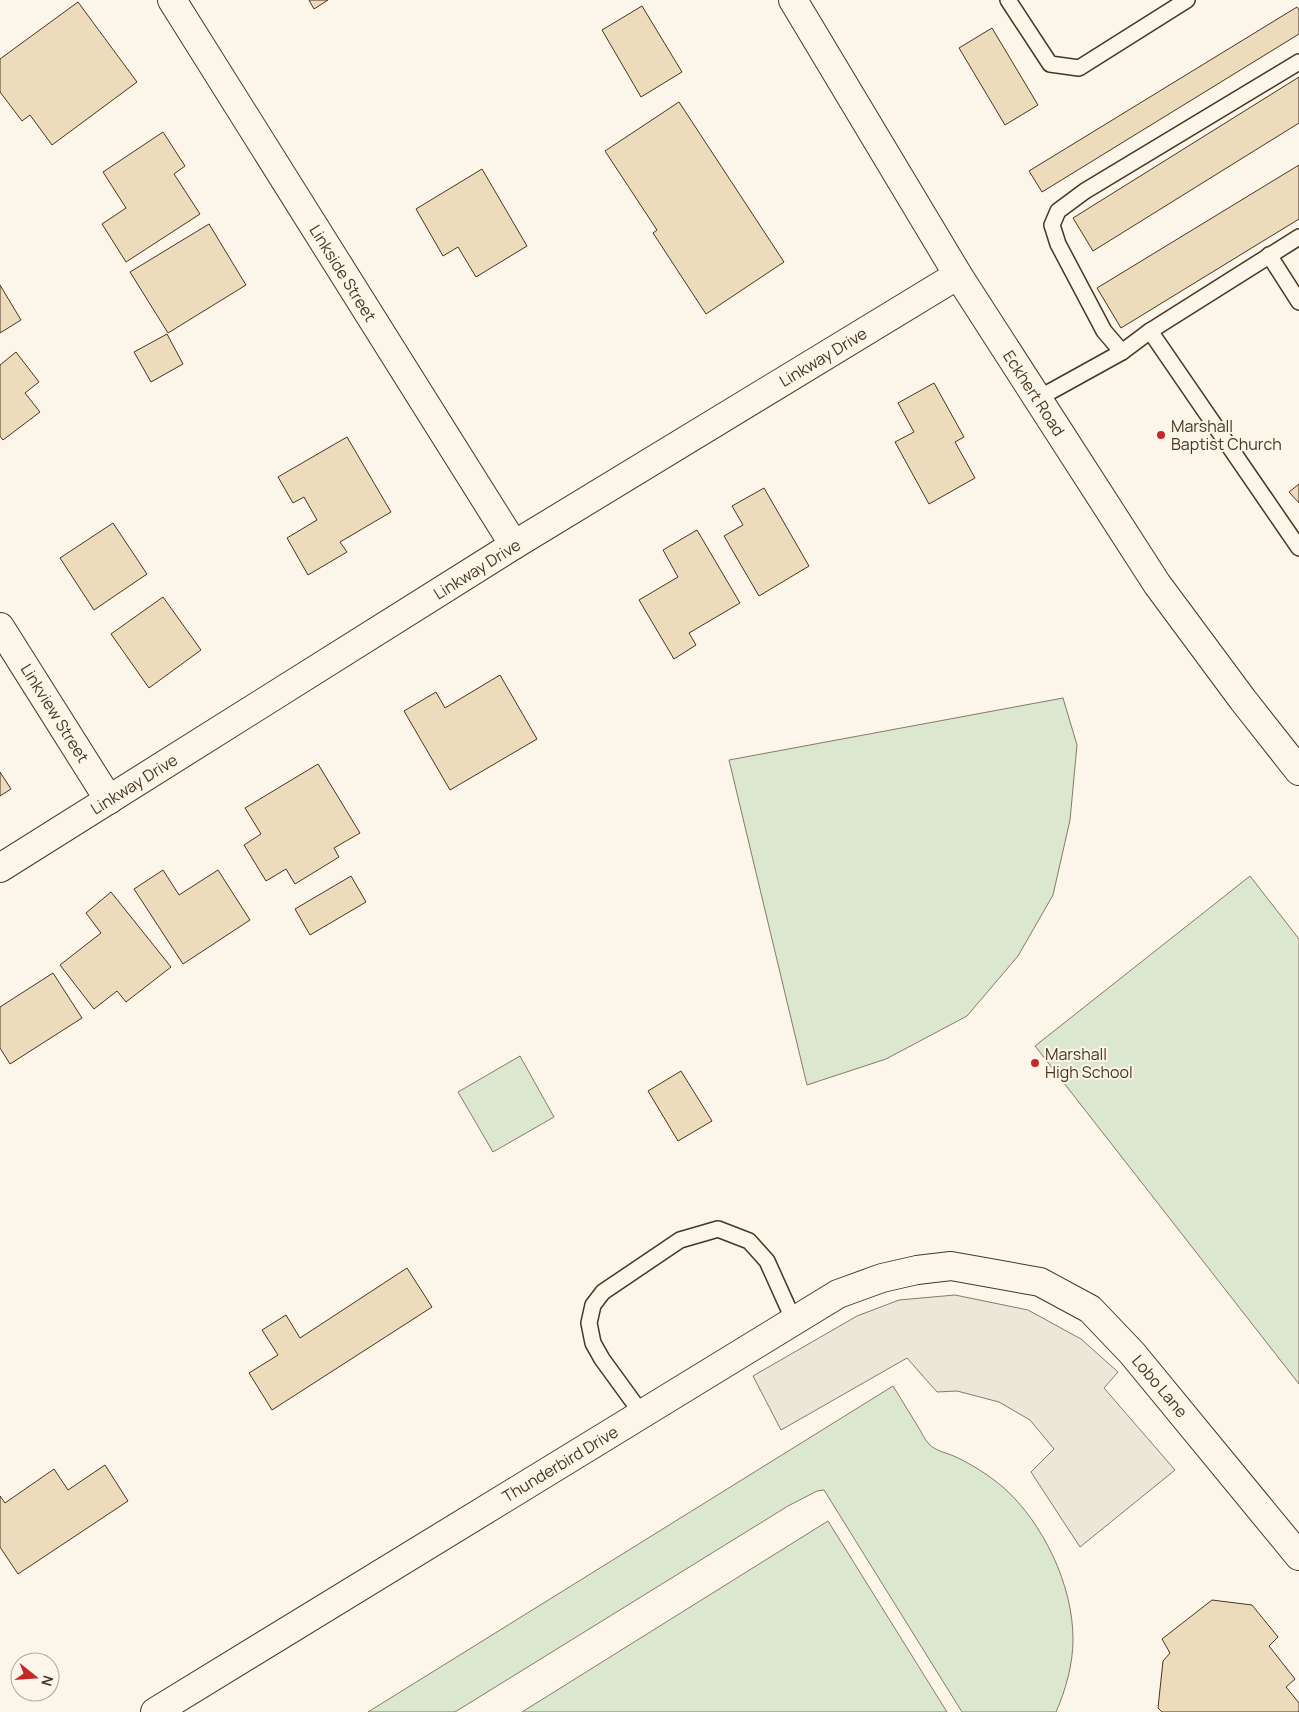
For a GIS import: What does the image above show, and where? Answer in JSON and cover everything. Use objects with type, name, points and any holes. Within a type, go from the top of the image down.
[{"type":"street","name":"Linkside Street","points":[[172,0],[514,546]]},
{"type":"street","name":"Eckhert Road","points":[[793,0],[958,275],[1157,584],[1243,700],[1299,770]]},
{"type":"street","name":"Linkway Drive","points":[[0,868],[514,546],[958,275]]},
{"type":"street","name":"Linkview Street","points":[[0,626],[109,800]]},
{"type":"street","name":"Thunderbird Drive","points":[[155,1712],[838,1294],[882,1278],[917,1270],[951,1266],[982,1271]]},
{"type":"street","name":"Lobo Lane","points":[[982,1271],[1040,1282],[1090,1309],[1132,1353],[1299,1556]]},
{"type":"lane","points":[[1008,0],[1050,64],[1079,68],[1187,0]]},
{"type":"lane","points":[[1122,352],[1104,331],[1058,244],[1052,224],[1058,211],[1085,191],[1299,62]]},
{"type":"lane","points":[[1038,399],[1122,352],[1150,331],[1299,237]]},
{"type":"lane","points":[[1269,255],[1299,302]]},
{"type":"lane","points":[[1150,331],[1299,548]]},
{"type":"lane","points":[[642,1414],[602,1359],[593,1343],[589,1323],[593,1305],[603,1292],[680,1240],[718,1229],[749,1241],[767,1261],[794,1321]]},
{"type":"green space","points":[[1063,698],[1077,745],[1070,820],[1053,895],[1018,956],[967,1016],[886,1059],[807,1085],[729,760]]},
{"type":"green space","points":[[1250,876],[1299,939],[1299,1384],[1035,1046]]},
{"type":"green space","points":[[520,1056],[554,1117],[493,1152],[458,1092]]},
{"type":"green space","points":[[893,1386],[929,1444],[975,1467],[1004,1488],[1031,1519],[1053,1556],[1068,1598],[1072,1618],[1073,1639],[1072,1658],[1068,1676],[1056,1712],[962,1712],[824,1490],[817,1491],[788,1506],[455,1712],[368,1712]]},
{"type":"green space","points":[[828,1521],[947,1712],[522,1712]]},
{"type":"shaded area","points":[[955,1295],[1028,1310],[1081,1339],[1118,1372],[1104,1388],[1175,1470],[1080,1547],[1031,1472],[1054,1449],[1030,1420],[999,1402],[957,1391],[937,1392],[907,1358],[781,1430],[753,1376],[857,1316],[899,1300]]},
{"type":"building","points":[[309,0],[328,0],[314,9]]},
{"type":"building","points":[[78,2],[137,82],[52,145],[30,115],[22,121],[0,92],[0,59]]},
{"type":"building","points":[[642,6],[682,72],[641,97],[602,30]]},
{"type":"building","points":[[1297,7],[1299,10],[1299,34],[1042,192],[1029,171]]},
{"type":"building","points":[[992,28],[1038,105],[1005,125],[959,48]]},
{"type":"building","points":[[1299,77],[1299,123],[1093,251],[1073,218]]},
{"type":"building","points":[[679,102],[784,262],[706,314],[653,233],[657,230],[605,151]]},
{"type":"building","points":[[163,132],[185,166],[174,174],[200,214],[126,262],[102,224],[126,208],[103,172]]},
{"type":"building","points":[[1299,165],[1299,219],[1121,328],[1097,288]]},
{"type":"building","points":[[482,169],[527,246],[476,277],[458,247],[443,256],[416,209]]},
{"type":"building","points":[[209,224],[246,285],[168,333],[130,272]]},
{"type":"building","points":[[0,285],[21,320],[0,333]]},
{"type":"building","points":[[167,334],[183,364],[151,382],[134,352]]},
{"type":"building","points":[[16,352],[39,382],[25,393],[40,412],[3,440],[0,436],[0,365]]},
{"type":"building","points":[[934,383],[964,437],[955,442],[975,478],[929,504],[895,442],[914,432],[898,403]]},
{"type":"building","points":[[347,437],[391,512],[340,542],[347,552],[308,575],[287,538],[317,520],[304,497],[293,503],[278,477]]},
{"type":"building","points":[[1299,484],[1299,503],[1289,492]]},
{"type":"building","points":[[764,488],[809,566],[759,596],[724,536],[743,525],[732,506]]},
{"type":"building","points":[[113,523],[147,574],[94,610],[60,558]]},
{"type":"building","points":[[697,530],[740,603],[689,633],[696,645],[674,659],[639,600],[678,577],[663,550]]},
{"type":"building","points":[[163,597],[201,650],[149,688],[111,634]]},
{"type":"building","points":[[500,675],[537,739],[450,790],[404,711],[436,692],[445,708]]},
{"type":"building","points":[[318,764],[360,833],[334,848],[339,857],[295,884],[286,869],[266,881],[244,845],[261,834],[245,808]]},
{"type":"building","points":[[0,772],[11,789],[0,796]]},
{"type":"building","points":[[163,870],[179,895],[218,870],[250,920],[183,964],[134,889]]},
{"type":"building","points":[[351,876],[366,902],[310,935],[295,909]]},
{"type":"building","points":[[111,892],[171,967],[126,1002],[117,991],[94,1009],[60,965],[101,933],[86,913]]},
{"type":"building","points":[[53,973],[82,1018],[10,1064],[0,1048],[0,1007]]},
{"type":"building","points":[[681,1071],[712,1121],[678,1141],[648,1091]]},
{"type":"building","points":[[407,1268],[432,1307],[272,1410],[249,1373],[278,1355],[262,1330],[286,1315],[300,1338]]},
{"type":"building","points":[[105,1465],[128,1501],[18,1574],[0,1547],[0,1496],[5,1503],[54,1469],[68,1490]]},
{"type":"building","points":[[1212,1600],[1252,1605],[1278,1637],[1269,1646],[1295,1679],[1286,1687],[1299,1703],[1299,1712],[1162,1712],[1158,1708],[1163,1661],[1170,1653],[1162,1639]]},
{"type":"place","name":"Marshall Baptist Church","points":[[1161,435]]},
{"type":"place","name":"Marshall High School","points":[[1035,1063]]}]
